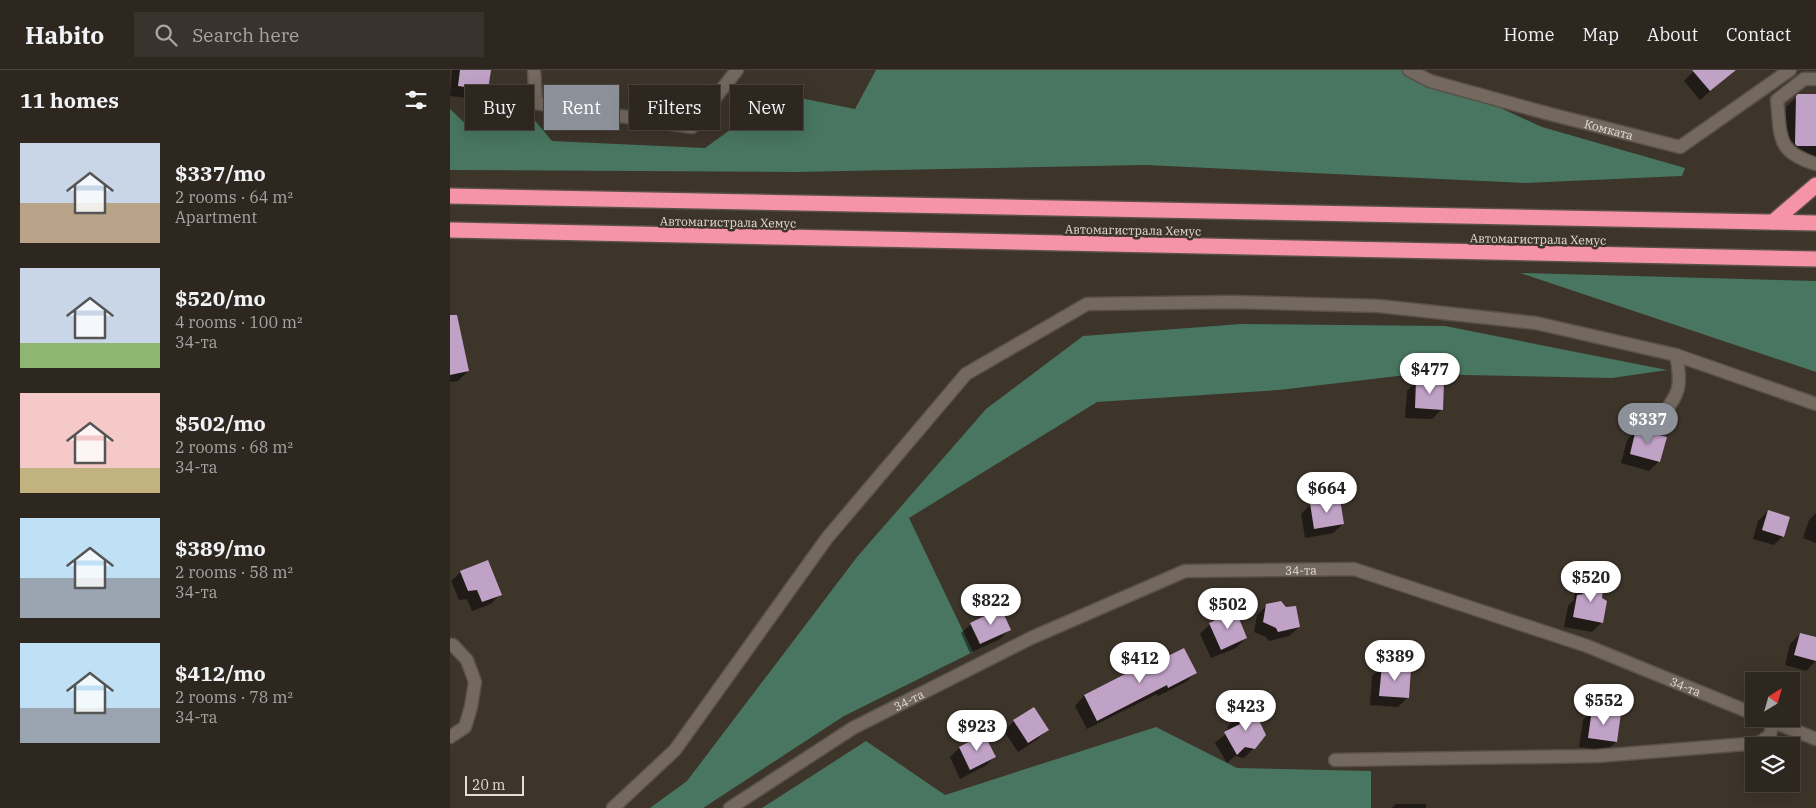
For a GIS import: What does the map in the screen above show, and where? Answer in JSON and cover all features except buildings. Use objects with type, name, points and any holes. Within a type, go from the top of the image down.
[{"type":"highway","points":[[1773,222],[1816,185]]},
{"type":"highway","name":"Автомагистрала Хемус","points":[[450,196],[1816,223]]},
{"type":"highway","name":"Автомагистрала Хемус","points":[[450,230],[1816,259]]},
{"type":"street","points":[[534,70],[536,103],[692,128],[737,70]]},
{"type":"street","name":"Комката","points":[[1409,70],[1430,81],[1680,147],[1790,70]]},
{"type":"street","points":[[1777,100],[1804,79],[1816,79]]},
{"type":"street","points":[[1766,87],[1777,100],[1783,144],[1793,155],[1816,164]]},
{"type":"street","points":[[612,808],[675,750],[827,538],[966,374],[1087,304],[1231,302],[1379,306],[1536,324],[1676,355],[1816,404]]},
{"type":"street","points":[[1656,425],[1679,390],[1680,376],[1676,355]]},
{"type":"street","name":"34-та","points":[[730,808],[853,728],[1031,638],[1186,572],[1354,569],[1587,646],[1745,710]]},
{"type":"street","points":[[450,645],[453,645],[467,660],[475,682],[471,707],[465,727],[450,737]]},
{"type":"street","points":[[1335,760],[1598,756],[1758,743],[1770,735],[1770,728]]},
{"type":"street","points":[[1789,728],[1816,739]]},
{"type":"green space","points":[[876,70],[1418,70],[1542,127],[1685,168],[1682,176],[1525,183],[1146,165],[797,172],[450,170],[450,109],[465,123],[465,130],[534,130],[534,119],[552,141],[705,148],[730,130],[803,130],[803,99],[855,109]]},
{"type":"green space","points":[[1520,273],[1816,281],[1816,372]]},
{"type":"green space","points":[[1241,324],[1445,326],[1667,370],[1612,378],[1415,374],[1279,390],[1097,402],[909,518],[973,652],[844,716],[703,808],[650,808],[687,781],[857,557],[986,409],[1083,336]]},
{"type":"green space","points":[[1156,727],[1237,768],[1371,771],[1371,808],[762,808],[866,741],[945,795]]}]
